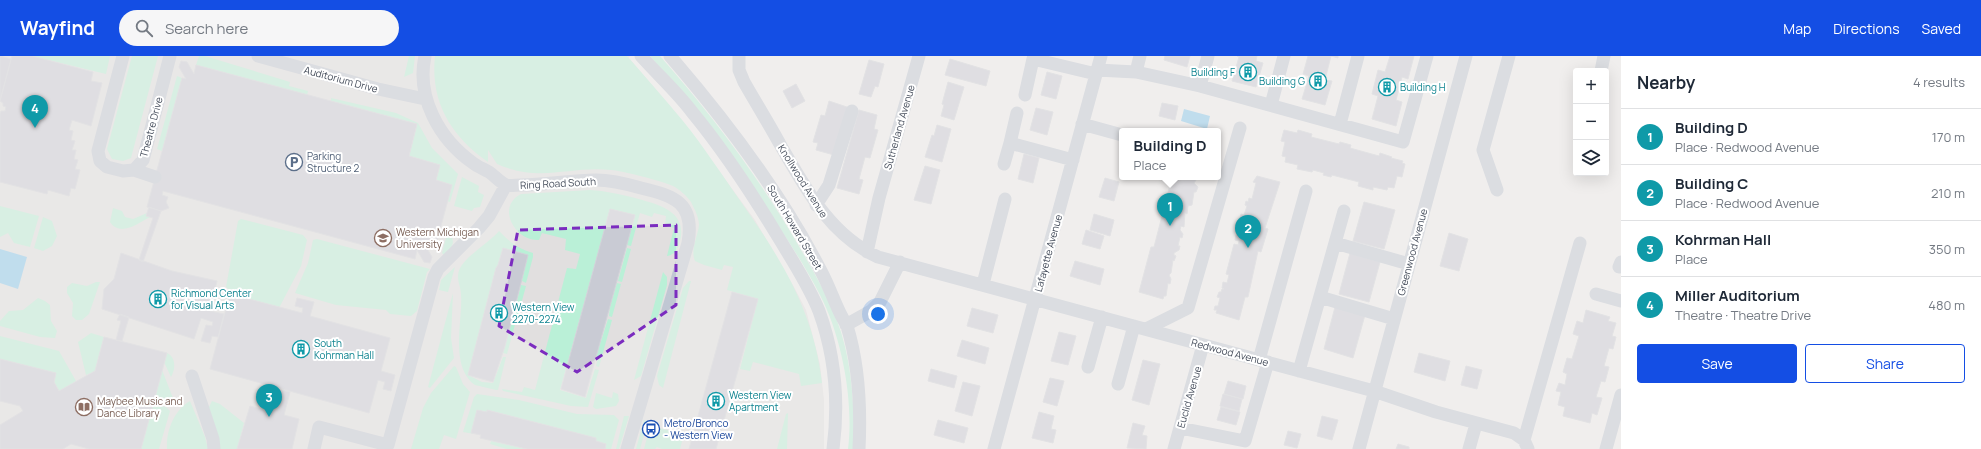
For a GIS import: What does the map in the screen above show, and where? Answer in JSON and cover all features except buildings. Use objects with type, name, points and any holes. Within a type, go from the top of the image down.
[{"type":"street","points":[[122,56],[98,151],[100,161],[107,167],[123,171],[137,167],[156,173]]},
{"type":"street","name":"Theatre Drive","points":[[137,167],[143,160],[170,56]]},
{"type":"street","name":"Auditorium Drive","points":[[258,56],[378,89],[425,98]]},
{"type":"street","name":"Ring Road South","points":[[425,56],[422,69],[425,98],[439,128],[456,148],[473,163],[506,185],[531,185],[597,180],[622,183],[674,198],[687,214],[690,221],[688,243],[627,449]]},
{"type":"street","name":"South Howard Street","points":[[641,56],[691,111],[721,150],[753,195],[809,288],[823,326],[834,379],[836,414],[833,449]]},
{"type":"street","name":"South Howard Street","points":[[670,56],[704,95],[776,194],[808,246],[846,325],[856,372],[860,420],[859,449]]},
{"type":"street","name":"Knollwood Avenue","points":[[739,56],[739,70],[744,82],[816,205],[841,232],[867,252],[934,271]]},
{"type":"street","name":"Sutherland Avenue","points":[[867,252],[879,198],[919,56]]},
{"type":"street","name":"Lafayette Avenue","points":[[994,449],[1101,56]]},
{"type":"street","points":[[1136,72],[1140,56]]},
{"type":"street","points":[[1200,86],[1208,56]]},
{"type":"street","points":[[1271,105],[1284,56]]},
{"type":"street","points":[[1340,124],[1358,56]]},
{"type":"street","points":[[1025,95],[1034,58],[1096,72],[1136,72],[1200,86],[1403,142],[1427,56]]},
{"type":"street","name":"Greenwood Avenue","points":[[1358,449],[1466,56]]},
{"type":"street","points":[[1497,190],[1483,150],[1509,56]]},
{"type":"street","points":[[1602,68],[1604,56]]},
{"type":"street","points":[[816,205],[829,185],[852,112]]},
{"type":"street","points":[[1004,164],[1017,112]]},
{"type":"street","points":[[1082,124],[1119,134]]},
{"type":"street","points":[[1221,174],[1224,162],[1240,128]]},
{"type":"street","points":[[1010,143],[1073,160]]},
{"type":"street","points":[[1118,384],[1140,327],[1188,308],[1220,180]]},
{"type":"street","points":[[314,449],[319,427],[388,445],[434,276],[438,269],[489,216],[506,185]]},
{"type":"street","points":[[1180,428],[1245,441],[1306,191]]},
{"type":"street","points":[[983,284],[1006,199]]},
{"type":"street","points":[[1299,371],[1344,211]]},
{"type":"street","points":[[1335,243],[1409,264]]},
{"type":"street","points":[[1526,444],[1580,243]]},
{"type":"street","points":[[846,325],[871,311],[880,302],[900,262]]},
{"type":"street","name":"Redwood Avenue","points":[[934,271],[1374,391],[1476,424],[1514,433],[1526,444]]},
{"type":"street","points":[[1596,294],[1621,301]]},
{"type":"street","points":[[1320,297],[1394,320]]},
{"type":"street","points":[[1088,367],[1102,317]]},
{"type":"street","name":"Euclid Avenue","points":[[1174,449],[1204,345]]},
{"type":"street","points":[[192,376],[213,439],[214,449]]},
{"type":"street","points":[[1612,443],[1621,395]]},
{"type":"street","points":[[1469,449],[1476,424]]},
{"type":"highlighted area","points":[[676,225],[676,305],[577,372],[499,326],[518,230]]},
{"type":"shaded area","name":"Western Michigan University","points":[[0,56],[630,56],[629,58],[683,122],[755,220],[806,310],[820,364],[824,400],[824,449],[0,449]]},
{"type":"green space","points":[[32,56],[110,56],[106,74]]},
{"type":"green space","points":[[132,56],[158,56],[131,158],[123,161],[112,159],[107,149]]},
{"type":"green space","points":[[199,56],[205,56],[290,82],[289,86],[308,91],[307,95],[196,65]]},
{"type":"green space","points":[[409,56],[415,56],[413,73],[404,77]]},
{"type":"green space","points":[[435,56],[627,56],[698,141],[756,224],[783,266],[804,310],[812,333],[822,383],[801,386],[799,374],[753,362],[750,371],[740,369],[758,299],[727,290],[733,267],[724,265],[722,270],[695,261],[693,252],[699,222],[691,202],[683,193],[668,184],[642,176],[616,171],[596,169],[541,173],[513,170],[497,164],[488,150],[488,162],[463,141],[446,116],[440,103],[436,88],[434,73]]},
{"type":"green space","points":[[650,56],[660,56],[733,146],[782,218],[822,287],[837,320],[848,361],[853,405],[854,449],[848,449],[848,391],[840,350],[828,312],[820,295],[780,228],[693,109]]},
{"type":"green space","points":[[177,76],[182,78],[162,151],[157,149]]},
{"type":"green space","points":[[331,98],[396,113],[418,123],[432,148],[458,174],[450,202],[447,201],[452,185],[436,180],[440,165],[409,156],[417,124],[331,101]]},
{"type":"green space","points":[[462,177],[479,186],[478,192],[484,195],[480,207],[474,208],[472,211],[454,206]]},
{"type":"green space","points":[[590,190],[635,198],[661,206],[668,210],[675,215],[679,222],[681,230],[678,247],[674,253],[667,256],[674,228],[665,225],[666,216],[654,213],[652,217],[640,213],[631,246],[627,245],[635,215],[610,209],[560,390],[586,398],[595,369],[599,370],[588,407],[571,406],[503,391],[502,389],[522,392],[524,387],[535,390],[567,268],[576,269],[580,254],[565,250],[566,239],[542,233],[539,240],[531,239],[516,230],[509,215],[513,200],[521,194]]},
{"type":"green space","points":[[0,206],[39,216],[30,247],[14,243],[8,233],[0,237]]},
{"type":"green space","points":[[113,208],[122,211],[125,217],[133,219],[147,213],[146,216],[150,217],[129,228],[119,229],[110,222]]},
{"type":"green space","points":[[43,217],[52,221],[57,236],[52,246],[43,251],[34,248]]},
{"type":"green space","points":[[241,219],[303,235],[307,240],[301,266],[279,308],[230,294],[231,291],[226,287],[238,221]]},
{"type":"green space","points":[[499,231],[514,245],[533,253],[533,257],[526,283],[522,281],[528,255],[503,248],[496,268],[468,375],[482,382],[493,383],[503,357],[506,357],[498,390],[496,390],[475,385],[467,377],[462,366],[459,342],[461,291],[458,275],[463,263]]},
{"type":"green space","points":[[447,234],[451,236],[453,244],[444,255],[442,253]]},
{"type":"green space","points":[[317,239],[430,269],[427,272],[417,311],[411,316],[390,314],[386,310],[336,305],[295,293],[308,263],[313,240]]},
{"type":"green space","points":[[627,248],[631,249],[622,282],[618,281]]},
{"type":"green space","points":[[455,267],[448,292],[439,290],[441,280]]},
{"type":"green space","points":[[663,272],[667,277],[667,285],[641,376],[634,380]]},
{"type":"green space","points":[[689,281],[691,281],[663,388],[659,385],[657,376],[683,288]]},
{"type":"green space","points":[[100,282],[89,314],[82,320],[76,320],[72,316],[73,303],[67,293],[67,287],[72,283],[87,286]]},
{"type":"green space","points":[[617,283],[621,284],[612,317],[609,316],[610,307]]},
{"type":"green space","points":[[521,285],[526,286],[517,319],[513,317]]},
{"type":"green space","points":[[453,293],[451,338],[454,358],[430,388],[428,387]]},
{"type":"green space","points":[[38,298],[50,305],[51,321],[57,331],[55,338],[40,337],[0,326],[0,321],[9,311],[23,310]]},
{"type":"green space","points":[[608,319],[612,320],[599,367],[596,366],[598,358],[596,357]]},
{"type":"green space","points":[[512,321],[516,321],[507,354],[503,353]]},
{"type":"green space","points":[[91,333],[104,337],[95,371],[86,375],[78,342]]},
{"type":"green space","points":[[0,336],[59,351],[76,381],[59,391],[54,382],[56,373],[0,359]]},
{"type":"green space","points":[[167,353],[174,361],[174,368],[171,377],[164,362]]},
{"type":"green space","points":[[454,366],[456,367],[463,384],[470,392],[456,439],[444,435],[439,449],[411,449],[423,408],[431,393]]},
{"type":"green space","points":[[162,370],[173,398],[169,403],[155,398]]},
{"type":"green space","points":[[613,392],[618,394],[619,401],[616,406],[596,409],[593,407],[596,393],[612,398]]},
{"type":"green space","points":[[477,394],[519,400],[577,414],[614,415],[619,420],[611,449],[605,449],[596,441],[595,438],[488,410],[474,434],[463,432],[474,397]]},
{"type":"green space","points":[[190,401],[205,437],[208,449],[167,449],[168,435],[175,415]]},
{"type":"green space","points":[[212,401],[220,404],[244,423],[237,449],[218,449],[208,409]]},
{"type":"green space","points":[[153,404],[166,407],[170,411],[159,449],[141,449]]},
{"type":"green space","points":[[788,413],[787,449],[777,449],[786,414]]},
{"type":"green space","points":[[624,416],[629,416],[619,449],[616,449]]},
{"type":"green space","points":[[644,420],[648,421],[640,449],[636,449]]},
{"type":"green space","points":[[650,426],[684,434],[680,449],[662,449],[657,447],[655,449],[644,449]]},
{"type":"green space","points":[[491,441],[527,449],[507,449],[490,444]]},
{"type":"water","points":[[1184,109],[1210,116],[1207,128],[1181,121]]},
{"type":"water","points":[[0,249],[27,257],[18,289],[0,283]]},
{"type":"place","name":"Building F","points":[[1248,72]]},
{"type":"place","name":"Building G","points":[[1318,81]]},
{"type":"place","name":"Building H","points":[[1387,87]]},
{"type":"place","name":"Miller Auditorium","points":[[35,128]]},
{"type":"place","name":"Parking Structure 2","points":[[294,162]]},
{"type":"place","name":"Building D","points":[[1170,226]]},
{"type":"place","name":"Western Michigan University","points":[[383,238]]},
{"type":"place","name":"Building C","points":[[1248,248]]},
{"type":"place","name":"Richmond Center for Visual Arts","points":[[158,299]]},
{"type":"place","name":"Western View 2270-2274","points":[[499,313]]},
{"type":"place","name":"South Kohrman Hall","points":[[301,349]]},
{"type":"place","name":"Western View Apartment","points":[[716,401]]},
{"type":"place","name":"Maybee Music and Dance Library","points":[[84,407]]},
{"type":"place","name":"Kohrman Hall","points":[[269,417]]},
{"type":"place","name":"Metro/Bronco - Western View","points":[[651,429]]}]
